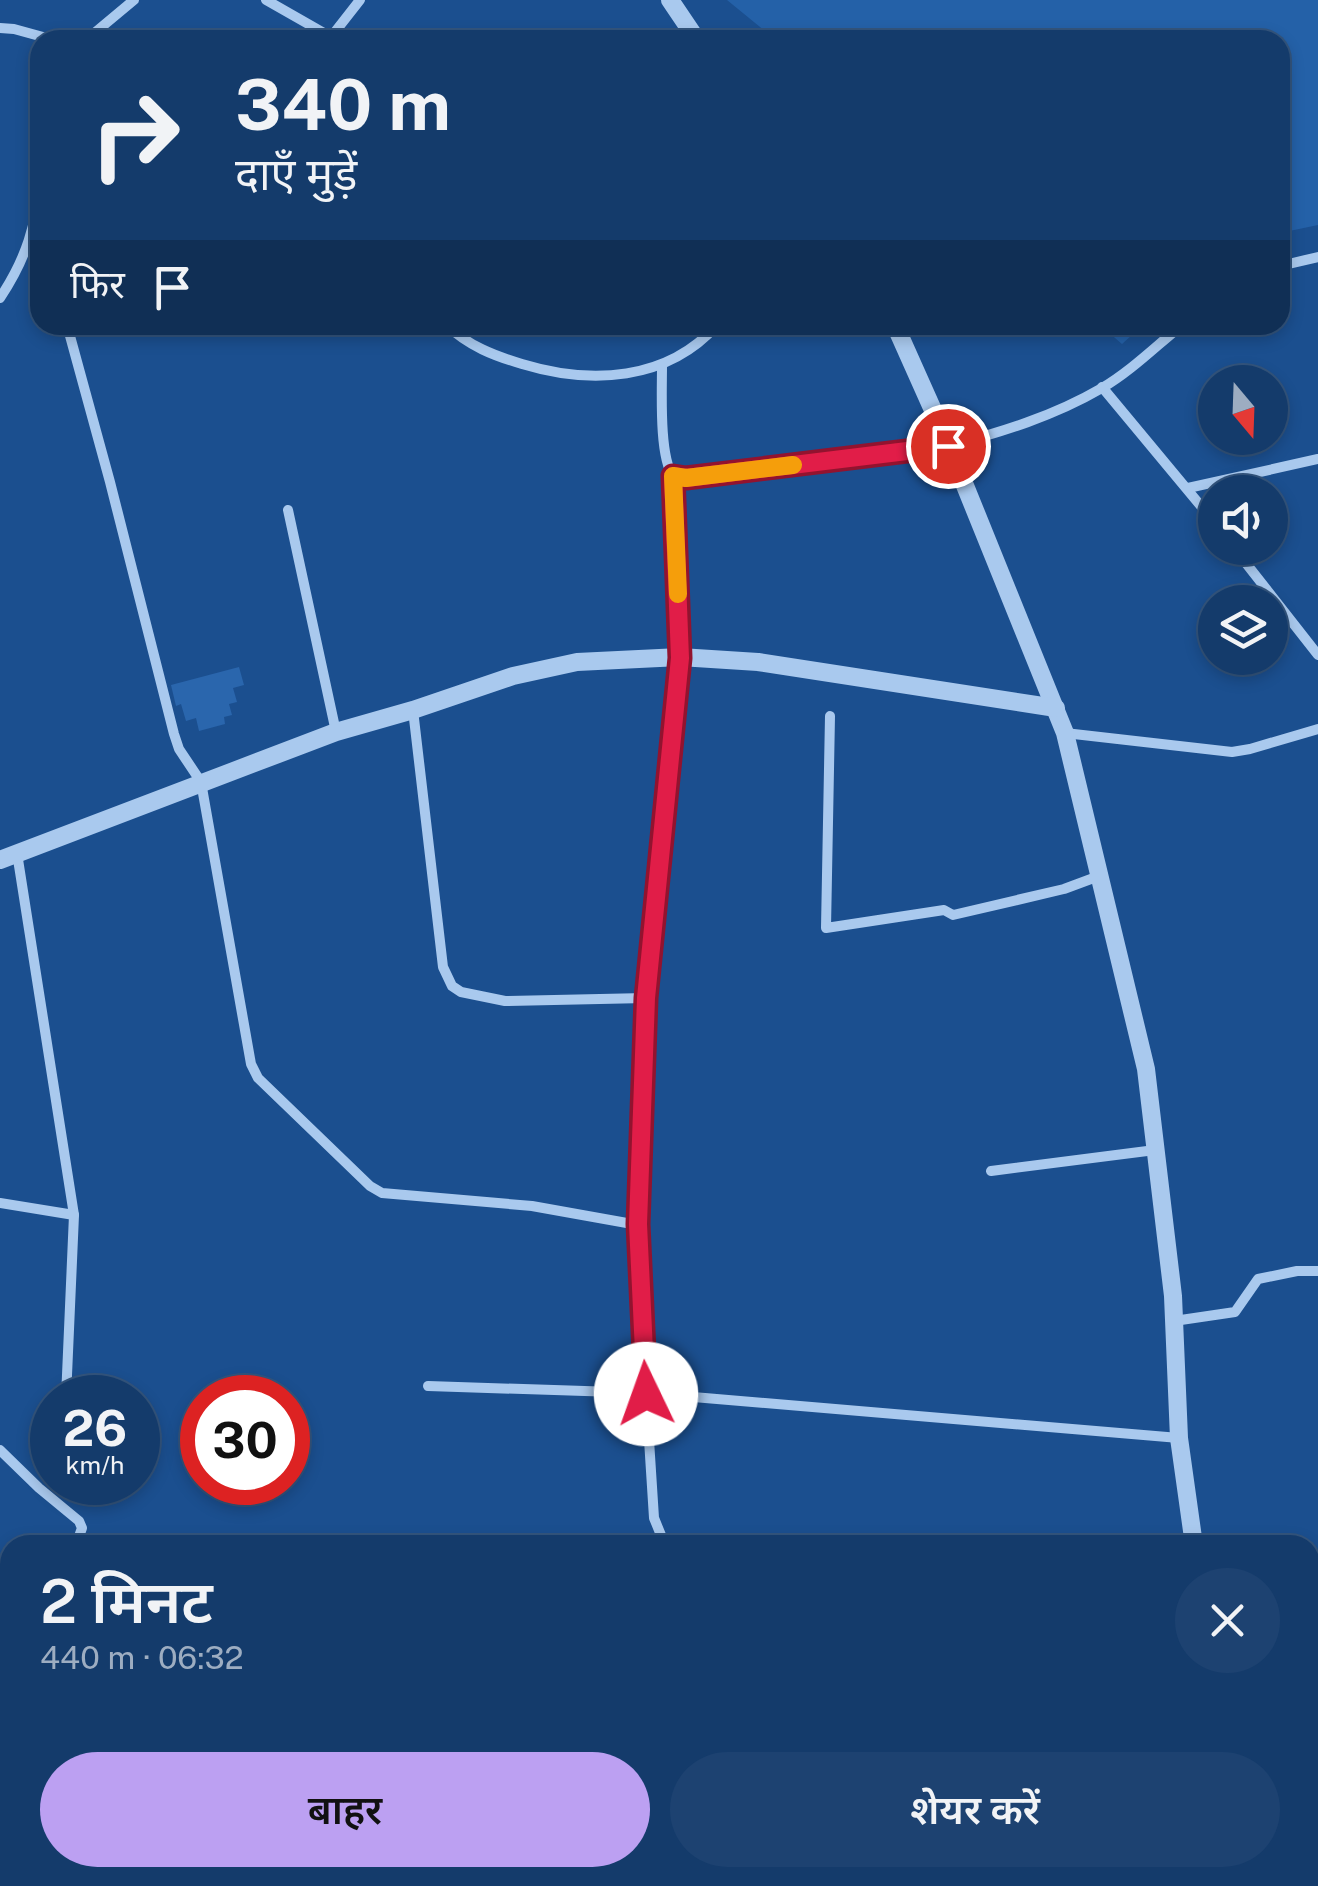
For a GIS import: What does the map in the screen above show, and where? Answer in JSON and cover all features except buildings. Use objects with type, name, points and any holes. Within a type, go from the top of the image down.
[{"type":"street","points":[[98,30],[134,0]]},
{"type":"street","points":[[266,0],[318,30]]},
{"type":"street","points":[[338,30],[360,0]]},
{"type":"street","points":[[670,0],[691,30]]},
{"type":"street","points":[[0,28],[30,33]]},
{"type":"street","points":[[0,298],[30,241]]},
{"type":"street","points":[[1290,264],[1318,257]]},
{"type":"street","points":[[70,335],[174,734],[201,782],[251,1064],[258,1078],[370,1186],[382,1193],[532,1206],[638,1224]]},
{"type":"street","points":[[457,335],[493,355],[552,373],[596,376],[662,366],[706,335]]},
{"type":"street","points":[[898,335],[1065,732],[1146,1069],[1174,1321],[1179,1438],[1193,1535]]},
{"type":"street","points":[[673,476],[686,478],[948,446],[1066,407],[1102,388],[1169,335]]},
{"type":"street","points":[[661,1535],[654,1518],[638,1224],[646,998],[680,658],[673,476],[668,468],[663,430],[662,366]]},
{"type":"street","points":[[1102,388],[1198,501]]},
{"type":"street","points":[[1188,488],[1318,459]]},
{"type":"street","points":[[288,510],[336,732]]},
{"type":"street","points":[[1247,565],[1318,655]]},
{"type":"street","points":[[67,1375],[74,1216],[9,856],[336,732],[550,666],[603,659],[725,660],[1056,708]]},
{"type":"street","points":[[413,710],[443,967],[452,986],[475,996],[505,1000],[646,998]]},
{"type":"street","points":[[830,716],[826,928],[944,910],[953,915],[1064,889],[1099,876]]},
{"type":"street","points":[[1065,732],[1232,752],[1318,730]]},
{"type":"street","points":[[991,1172],[1155,1150]]},
{"type":"street","points":[[0,1204],[74,1216]]},
{"type":"street","points":[[1174,1321],[1235,1312],[1258,1279],[1318,1271]]},
{"type":"street","points":[[428,1386],[646,1394],[1179,1438]]},
{"type":"street","points":[[0,1450],[79,1521],[80,1535]]},
{"type":"shaded area","points":[[727,0],[1318,0],[1318,225],[1290,231],[1290,30],[764,30]]},
{"type":"shaded area","points":[[1112,335],[1132,335],[1122,344]]},
{"type":"slow traffic","points":[[678,594],[673,476],[686,478],[793,465]]},
{"type":"route","points":[[646,1394],[638,1224],[646,998],[680,658],[673,476],[686,478],[948,446]]}]
